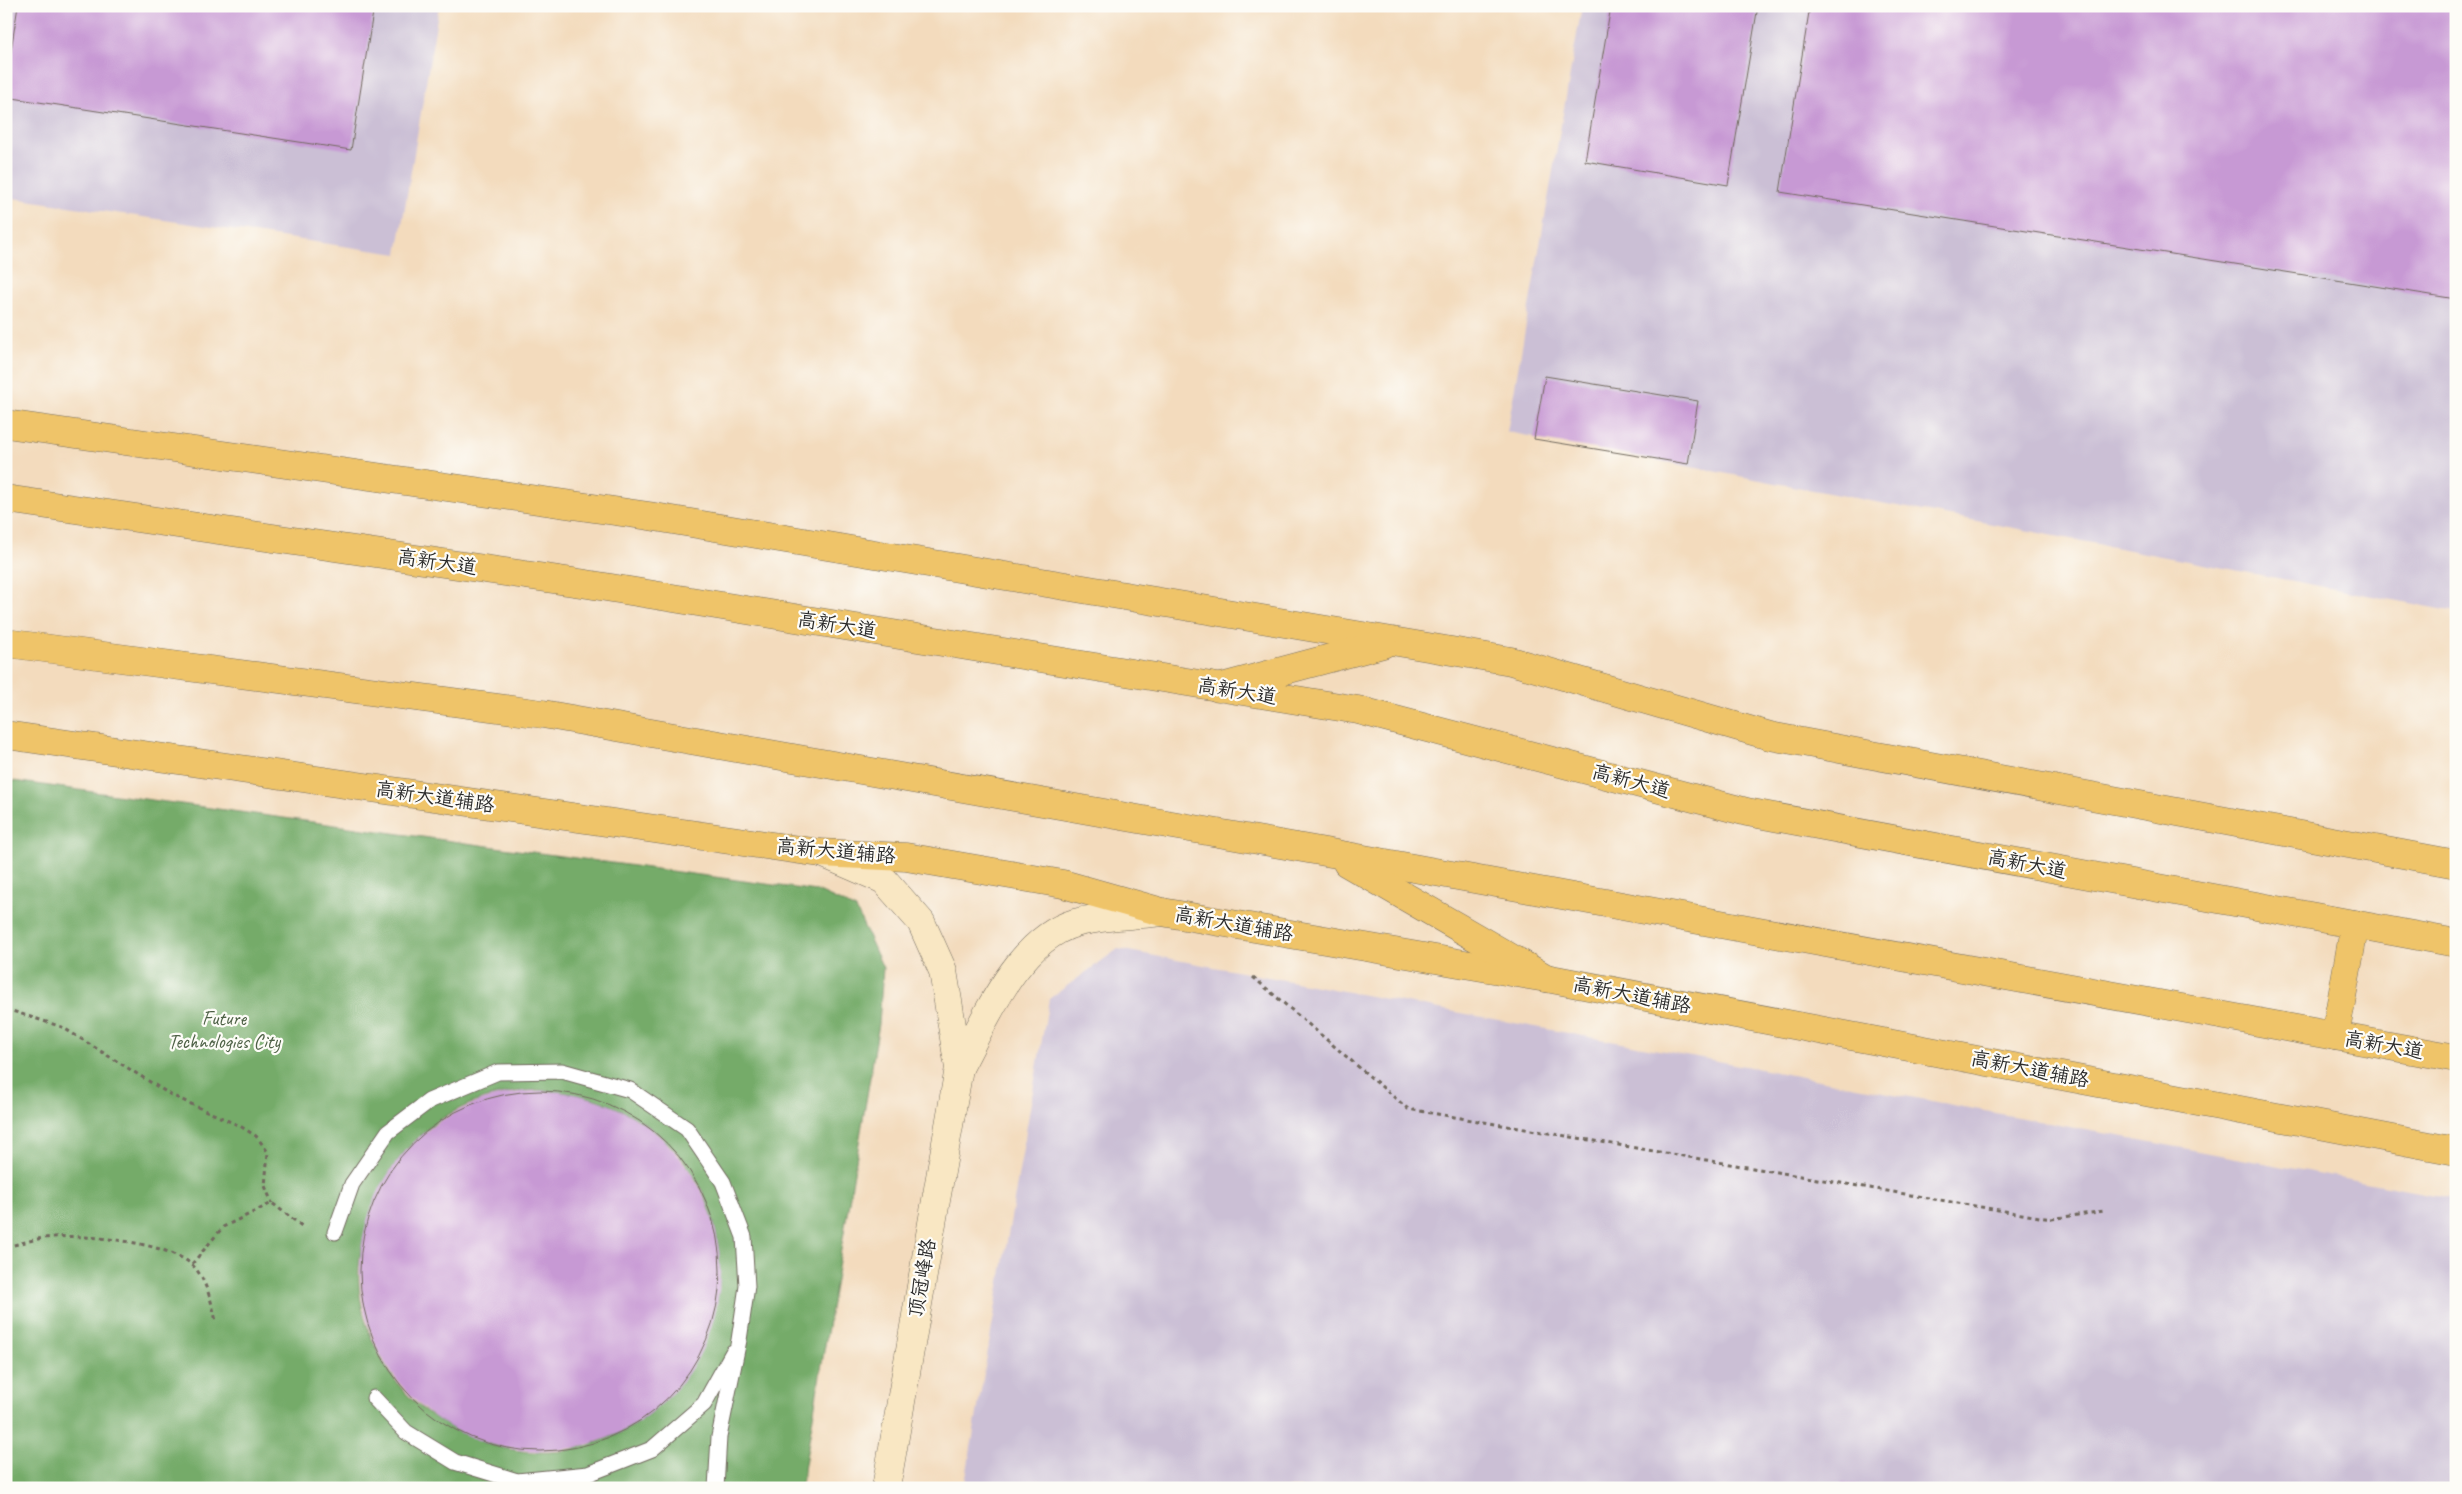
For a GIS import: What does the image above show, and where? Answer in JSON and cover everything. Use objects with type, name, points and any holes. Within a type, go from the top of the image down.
[{"type":"main road","points":[[6,424],[649,516],[1511,661],[1770,736],[2456,864]]},
{"type":"main road","name":"高新大道","points":[[6,500],[587,584],[1358,710],[1748,812],[2456,943]]},
{"type":"main road","points":[[1218,688],[1392,642]]},
{"type":"main road","name":"高新大道","points":[[6,643],[543,714],[1331,853],[2456,1058]]},
{"type":"main road","points":[[6,656],[59,650]]},
{"type":"main road","name":"高新大道辅路","points":[[6,735],[820,853],[906,857],[1063,884],[1162,912],[1546,978],[2456,1151]]},
{"type":"main road","points":[[820,853],[884,880],[921,922],[944,971],[959,1068]]},
{"type":"main road","points":[[1331,853],[1546,978]]},
{"type":"main road","points":[[959,1068],[1006,979],[1043,941],[1074,923],[1162,912]]},
{"type":"main road","points":[[2335,1036],[2355,924]]},
{"type":"main road","name":"顶冠峰路","points":[[886,1488],[959,1068]]},
{"type":"lane","points":[[336,1232],[352,1184],[388,1132],[429,1102],[498,1072],[562,1071],[630,1090],[687,1129],[723,1182],[744,1237],[747,1286],[739,1340],[720,1437],[716,1488]]},
{"type":"lane","points":[[374,1398],[406,1432],[455,1462],[517,1481],[588,1474],[652,1449],[704,1404],[739,1340]]},
{"type":"path","points":[[1253,977],[1408,1109],[2051,1219],[2104,1211]]},
{"type":"path","points":[[6,1009],[62,1027],[171,1095],[240,1126],[256,1136],[268,1152],[265,1186],[272,1203],[303,1227]]},
{"type":"path","points":[[192,1264],[222,1227],[272,1203]]},
{"type":"path","points":[[6,1246],[45,1238],[105,1239],[164,1249],[192,1264],[212,1298],[216,1322]]},
{"type":"shaded area","points":[[6,6],[439,6],[397,254],[6,197]]},
{"type":"shaded area","points":[[1582,6],[2456,6],[2456,612],[1507,432]]},
{"type":"shaded area","points":[[1118,949],[2456,1199],[2456,1488],[964,1488],[1049,999]]},
{"type":"green space","name":"Future Technologies City","points":[[6,780],[817,891],[856,909],[883,968],[879,1024],[801,1488],[6,1488]],"holes":[[[538,1090],[581,1095],[597,1100],[659,1135],[696,1178],[715,1230],[719,1284],[707,1338],[679,1386],[636,1424],[578,1448],[537,1452],[516,1450],[477,1440],[440,1421],[408,1395],[382,1361],[373,1341],[365,1320],[359,1278],[360,1257],[366,1228],[375,1200],[389,1174],[405,1152],[425,1132],[448,1115],[474,1102],[512,1092]]]},
{"type":"building","points":[[18,6],[374,6],[351,150],[6,97],[6,82]]},
{"type":"building","points":[[1611,6],[1758,6],[1728,185],[1585,161]]},
{"type":"building","points":[[1810,6],[2456,6],[2456,299],[1780,192]]},
{"type":"building","points":[[1545,376],[1698,401],[1688,464],[1534,439]]},
{"type":"building","points":[[522,1091],[558,1091],[592,1098],[609,1104],[640,1121],[668,1143],[690,1171],[707,1202],[717,1236],[720,1253],[720,1289],[717,1306],[707,1340],[690,1371],[668,1399],[640,1421],[609,1438],[592,1444],[558,1451],[522,1451],[488,1444],[455,1430],[426,1411],[400,1385],[381,1356],[367,1323],[360,1289],[360,1253],[367,1219],[381,1186],[400,1157],[426,1131],[455,1112],[488,1098]]},
{"type":"building","points":[[1842,1482],[1871,1487],[1871,1488],[1841,1488]]}]
